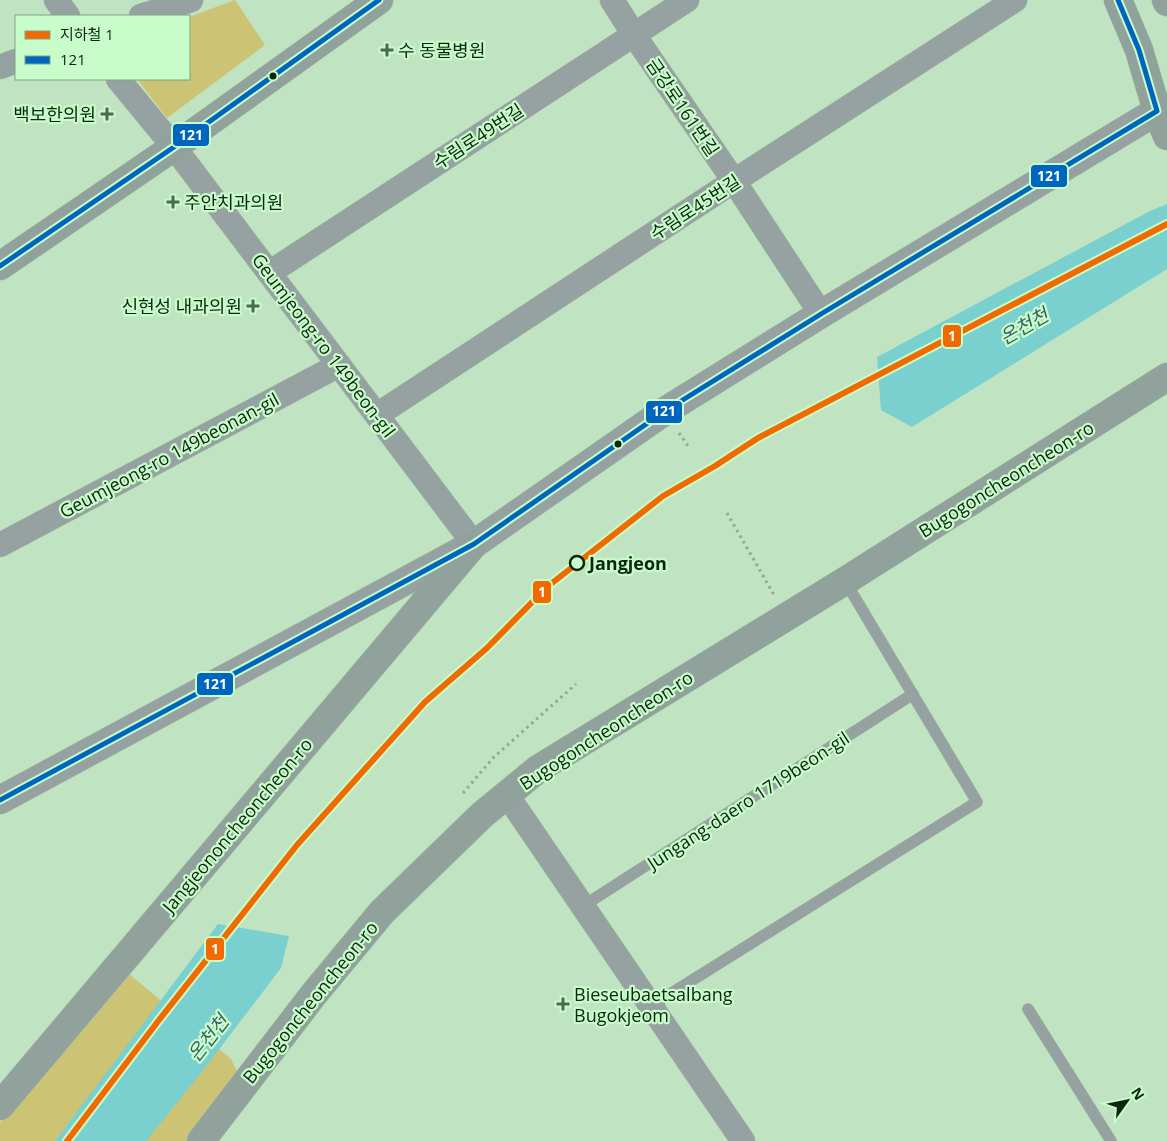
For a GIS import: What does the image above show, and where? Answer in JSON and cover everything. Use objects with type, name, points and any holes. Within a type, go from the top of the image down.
[{"type":"main road","points":[[0,266],[174,146],[379,0]]},
{"type":"main road","points":[[1118,0],[1162,108],[1167,136]]},
{"type":"main road","name":"Bugogoncheoncheon-ro","points":[[201,1141],[314,994],[382,912],[482,815],[538,769],[845,580],[1167,376]]},
{"type":"main road","name":"Jangjeononcheoncheon-ro","points":[[0,1106],[474,544]]},
{"type":"street","points":[[56,0],[67,15]]},
{"type":"street","points":[[144,15],[191,0]]},
{"type":"street","name":"금강로161번길","points":[[612,0],[821,314]]},
{"type":"street","name":"수림로49번길","points":[[269,273],[687,0]]},
{"type":"street","name":"수림로45번길","points":[[376,415],[1015,0]]},
{"type":"street","points":[[0,67],[15,61]]},
{"type":"street","name":"Geumjeong-ro 149beon-gil","points":[[119,80],[174,146],[474,544]]},
{"type":"street","points":[[0,800],[474,544],[665,411],[821,314],[1162,108]]},
{"type":"street","name":"Geumjeong-ro 149beonan-gil","points":[[0,546],[339,365]]},
{"type":"street","points":[[507,795],[743,1141]]},
{"type":"lane","points":[[651,1006],[977,802],[845,580]]},
{"type":"lane","name":"Jungang-daero 1719beon-gil","points":[[583,906],[913,694]]},
{"type":"lane","points":[[1028,1008],[1111,1141]]},
{"type":"path","points":[[727,513],[776,598]]},
{"type":"shaded area","points":[[235,0],[265,45],[167,118],[138,80],[190,80],[190,17]]},
{"type":"shaded area","points":[[128,973],[231,1059],[240,1077],[191,1141],[0,1141],[0,1123]]},
{"type":"water","name":"온천천","points":[[1167,204],[1167,269],[912,427],[881,410],[877,357],[1150,211]]},
{"type":"water","name":"온천천","points":[[218,924],[289,936],[281,968],[201,1073],[146,1141],[55,1141]]},
{"type":"metro line","name":"1","points":[[67,1141],[159,1020],[297,845],[425,702],[487,648],[547,587],[663,496],[758,438],[1167,224]]},
{"type":"transit line","name":"121","points":[[0,266],[174,147],[379,0]]},
{"type":"transit line","name":"121","points":[[0,800],[474,544],[665,411],[821,314],[1157,111],[1139,50],[1118,0]]},
{"type":"place","name":"수 동물병원","points":[[387,50]]},
{"type":"place","name":"백보한의원","points":[[107,114]]},
{"type":"place","name":"주안치과의원","points":[[173,202]]},
{"type":"place","name":"신현성 내과의원","points":[[253,306]]},
{"type":"place","name":"Jangjeon","points":[[577,563]]},
{"type":"place","name":"Bieseubaetsalbang Bugokjeom","points":[[563,1004]]}]
